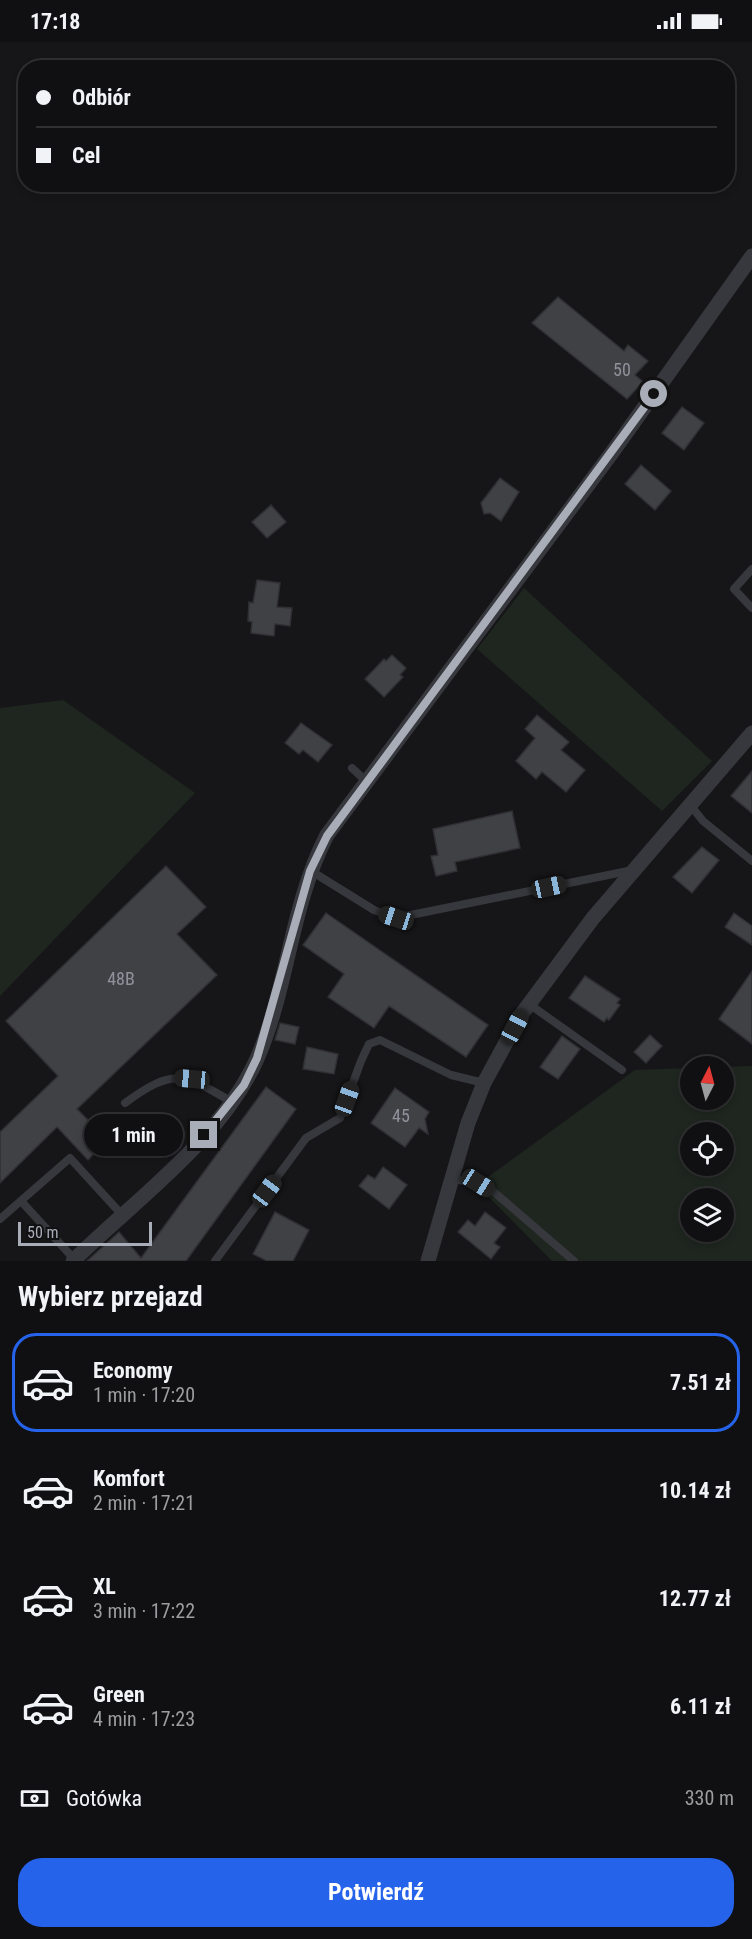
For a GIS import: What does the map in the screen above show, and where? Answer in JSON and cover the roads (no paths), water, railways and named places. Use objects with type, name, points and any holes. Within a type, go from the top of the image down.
[{"type":"street","points":[[74,1260],[123,1216],[216,1124],[232,1102],[257,1058],[310,871],[327,836],[368,783],[443,676],[635,421],[752,256]]},
{"type":"street","points":[[428,1261],[468,1123],[484,1083],[529,1004],[593,918],[752,733]]},
{"type":"lane","points":[[752,569],[734,589],[752,608]]},
{"type":"lane","points":[[352,768],[368,783]]},
{"type":"lane","points":[[691,806],[703,821],[752,861]]},
{"type":"lane","points":[[310,871],[374,910],[396,918],[634,869]]},
{"type":"lane","points":[[529,1004],[622,1070]]},
{"type":"lane","points":[[215,1261],[306,1138],[340,1118],[369,1044],[380,1040],[451,1075],[484,1083]]},
{"type":"lane","points":[[125,1103],[150,1085],[172,1077],[192,1079],[232,1102]]},
{"type":"lane","points":[[0,1219],[70,1158],[123,1216]]},
{"type":"lane","points":[[452,1179],[478,1183],[494,1192],[574,1261]]},
{"type":"lane","points":[[21,1201],[74,1260]]}]
